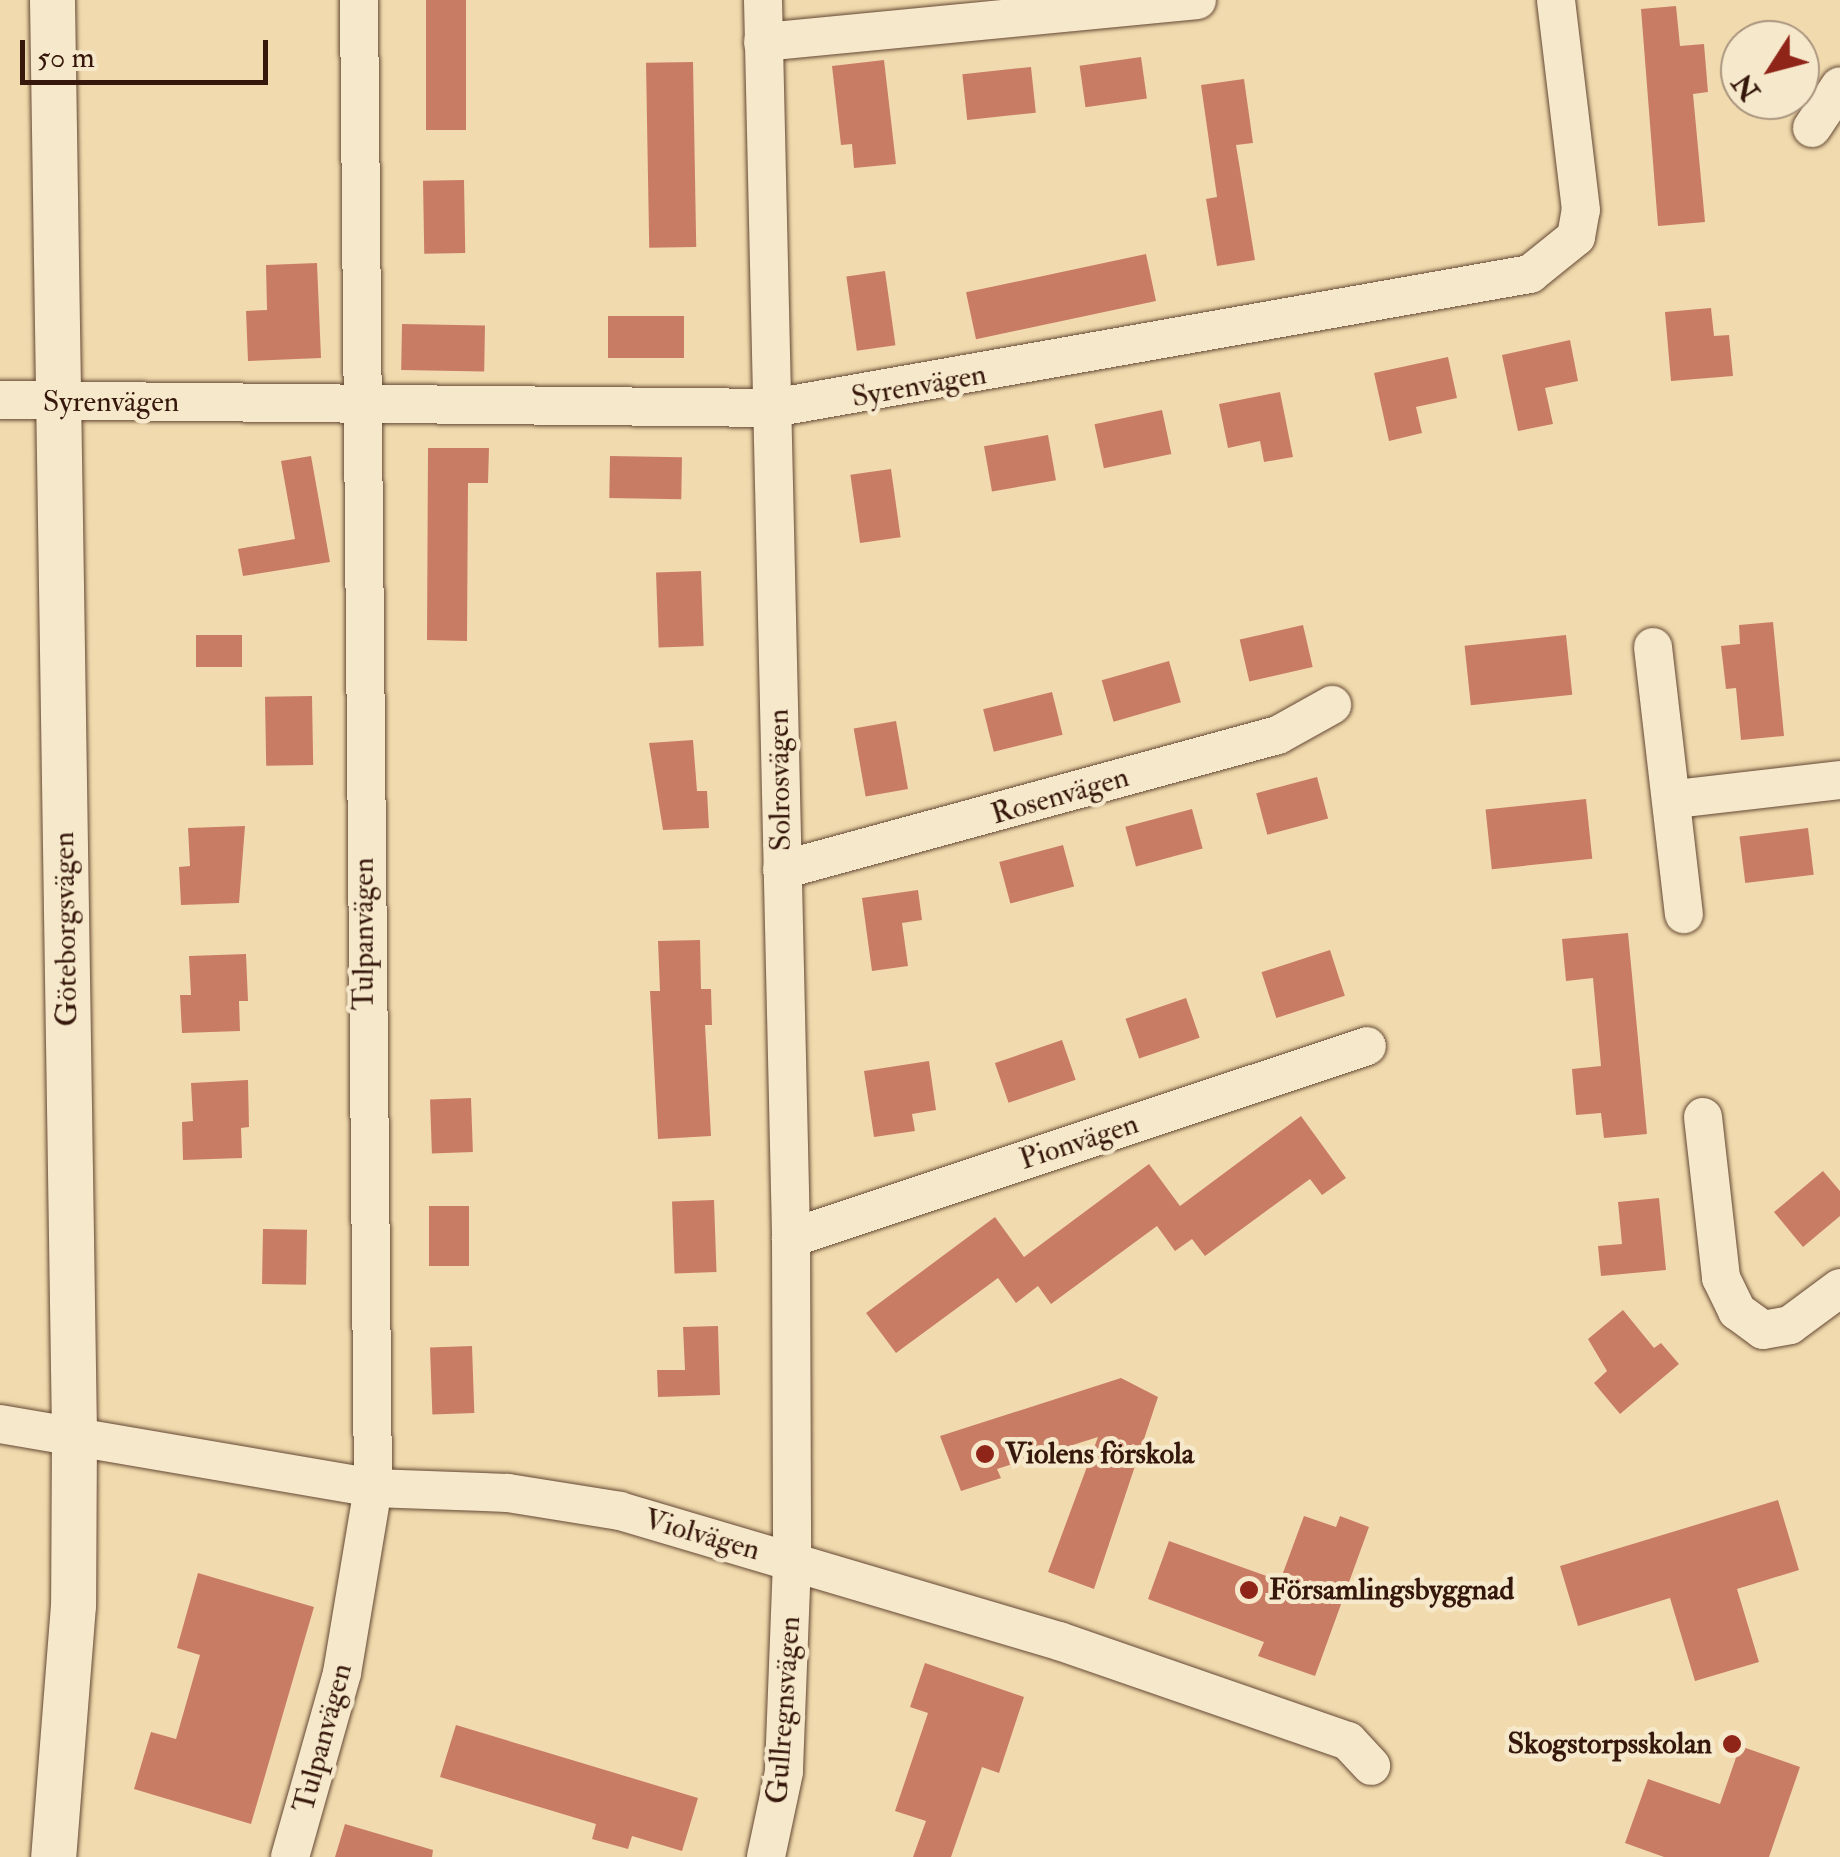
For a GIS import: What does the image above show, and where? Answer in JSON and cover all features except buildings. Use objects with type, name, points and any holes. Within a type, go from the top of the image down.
[{"type":"street","name":"Göteborgsvägen","points":[[52,0],[74,1431],[73,1605],[53,1857]]},
{"type":"street","name":"Tulpanvägen","points":[[290,1857],[342,1673],[373,1488],[359,0]]},
{"type":"street","name":"Solrosvägen","points":[[762,0],[791,1238],[792,1561]]},
{"type":"street","points":[[763,42],[1196,0]]},
{"type":"street","name":"Syrenvägen","points":[[0,400],[57,404],[360,402],[773,408],[1530,274],[1576,237],[1582,210],[1556,0]]},
{"type":"street","points":[[1812,128],[1840,86]]},
{"type":"street","points":[[1653,648],[1676,799],[1684,914]]},
{"type":"street","name":"Rosenvägen","points":[[782,870],[1278,735],[1332,706]]},
{"type":"street","points":[[1676,799],[1840,780]]},
{"type":"street","name":"Pionvägen","points":[[791,1238],[1367,1046]]},
{"type":"street","points":[[1702,1117],[1721,1278],[1737,1311],[1763,1330],[1790,1325],[1840,1288]]},
{"type":"street","name":"Violvägen","points":[[0,1424],[74,1431],[373,1488],[508,1494],[620,1511],[1059,1641],[1348,1741],[1372,1766]]},
{"type":"street","name":"Gullregnsvägen","points":[[766,1857],[784,1772],[792,1561]]},
{"type":"place","name":"Violens förskola","points":[[985,1454]]},
{"type":"place","name":"Församlingsbyggnad","points":[[1249,1590]]},
{"type":"place","name":"Skogstorpsskolan","points":[[1732,1744]]}]
